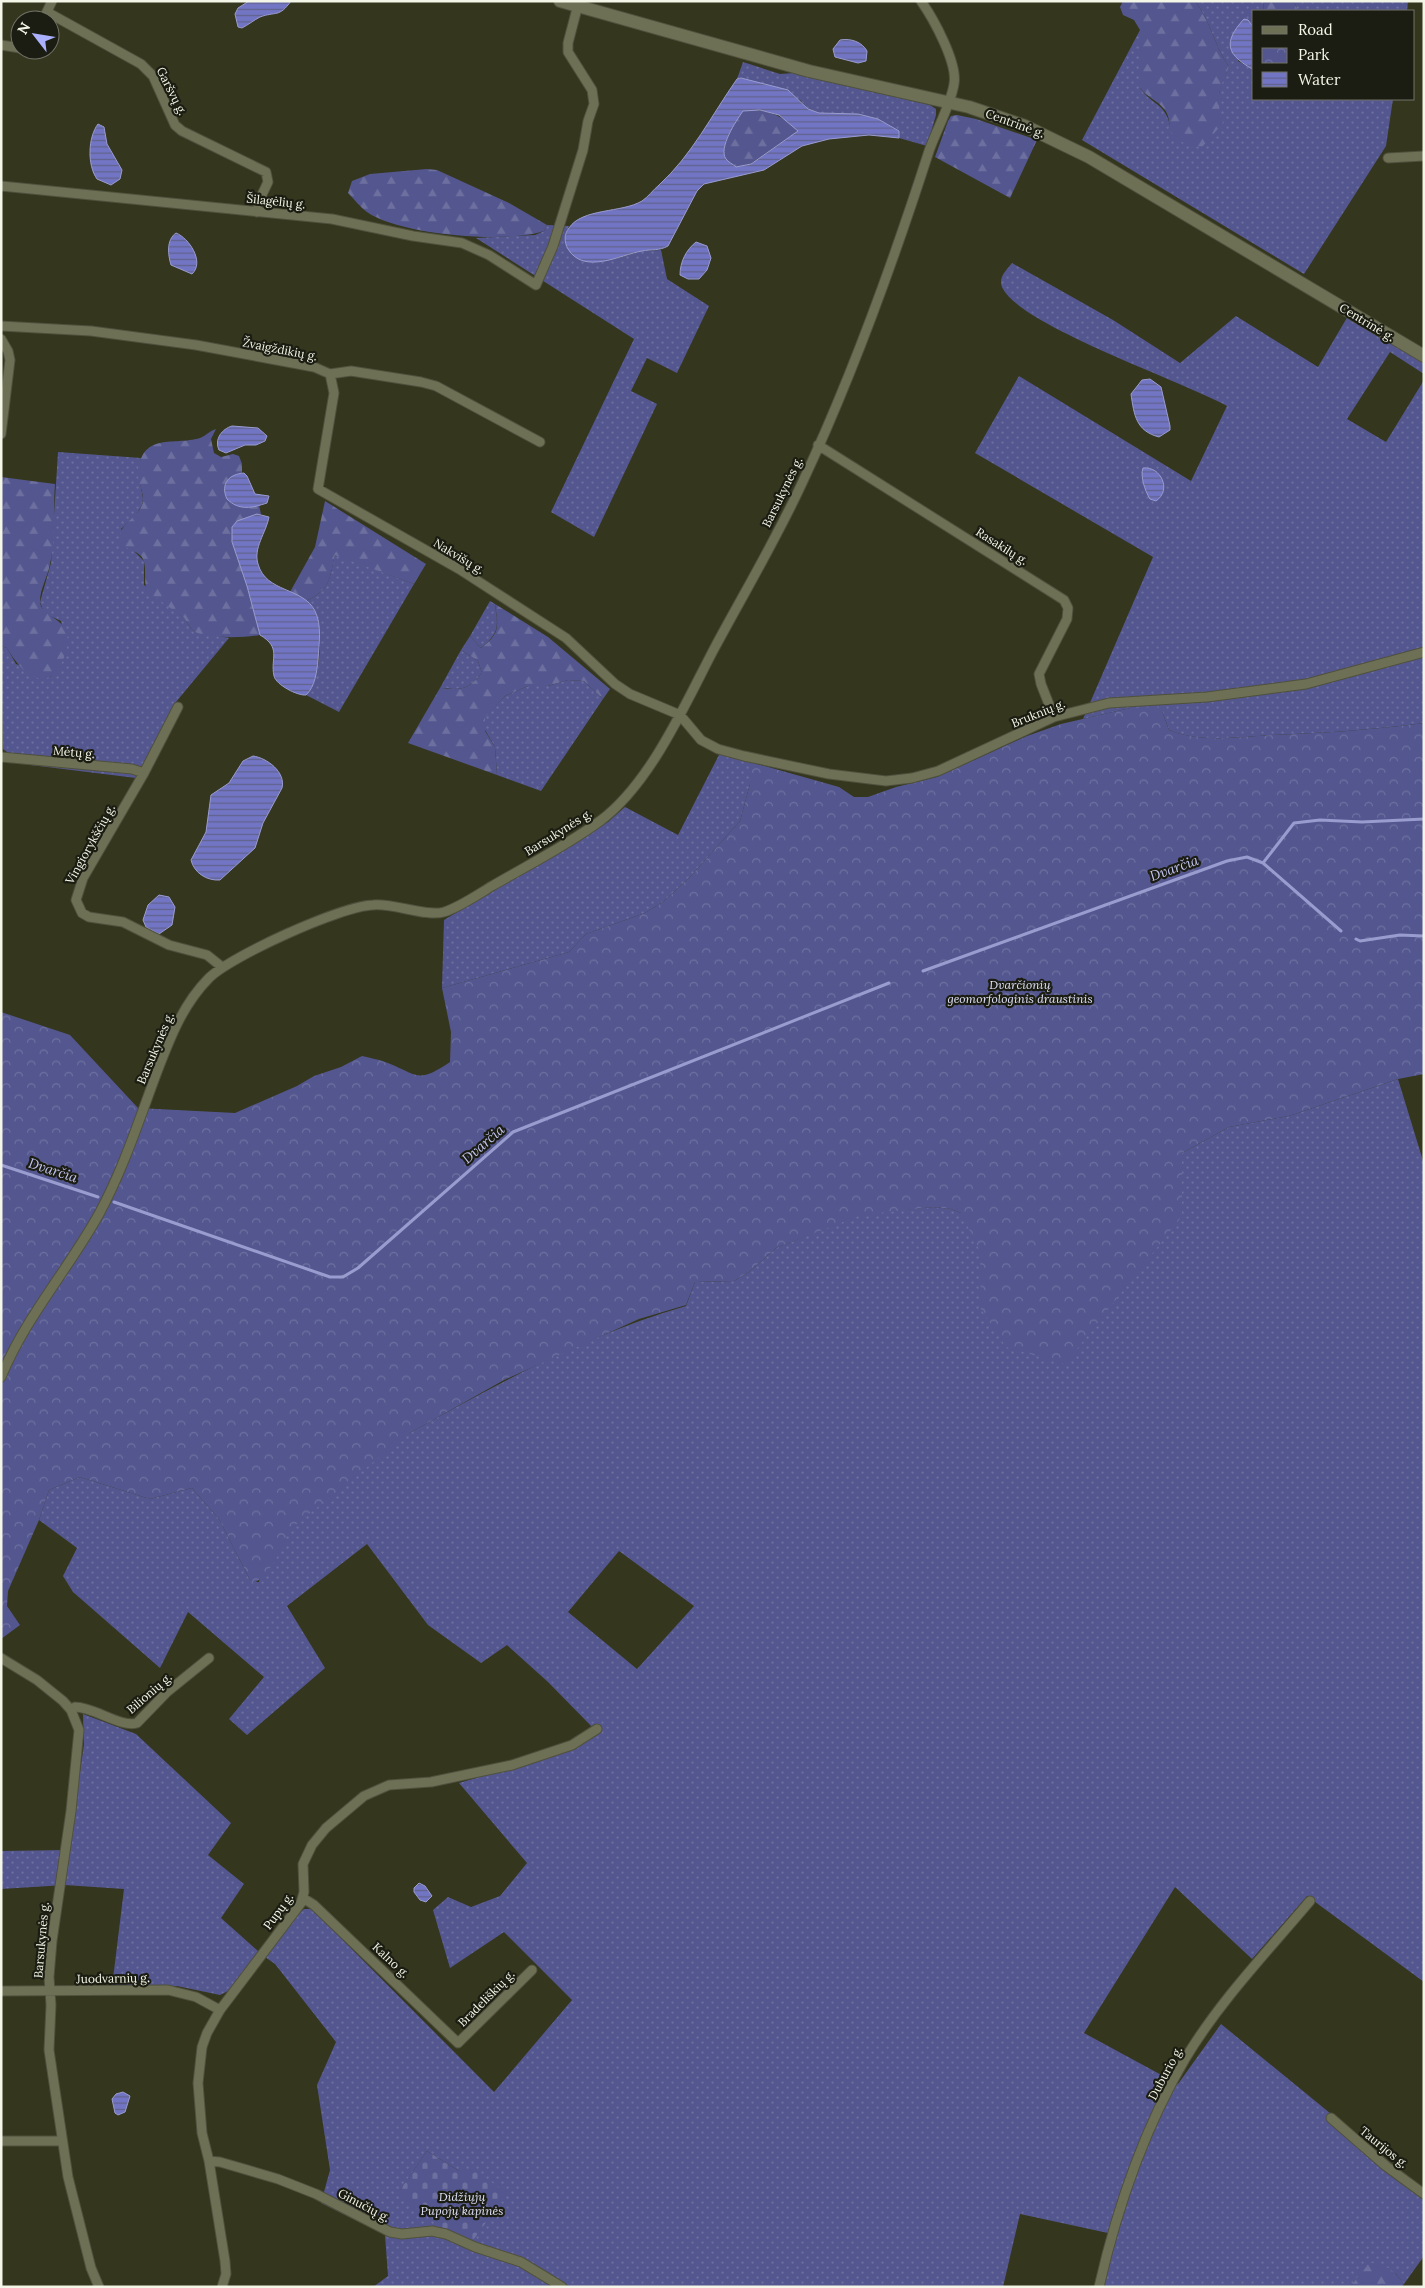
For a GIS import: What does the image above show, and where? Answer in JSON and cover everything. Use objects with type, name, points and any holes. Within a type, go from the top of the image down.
[{"type":"main road","name":"Centrinė g.","points":[[560,1],[579,4],[809,71],[948,102],[1000,116],[1025,126],[1089,156],[1424,356]]},
{"type":"street","name":"Barsukynės g.","points":[[1,1377],[46,1295],[98,1215],[118,1175],[170,1039],[184,1010],[199,988],[232,960],[350,908],[386,904],[440,914],[558,848],[616,808],[630,793],[646,770],[680,715],[802,483],[859,352],[912,208],[929,151],[955,81],[948,53],[921,1]]},
{"type":"street","name":"Šilagėlių g.","points":[[1,186],[332,219],[413,236],[462,243],[489,255],[536,285],[553,246],[583,150],[588,121],[594,104],[592,90],[571,60],[568,52],[568,43],[579,4]]},
{"type":"street","name":"Garšvų g.","points":[[60,24],[141,64],[149,70],[175,125],[182,131],[266,172],[268,182],[259,201],[257,212]]},
{"type":"street","points":[[1388,158],[1424,156]]},
{"type":"street","name":"Žvaigždikių g.","points":[[1,326],[91,331],[196,345],[314,367],[330,374],[351,371],[421,382],[436,386],[540,442]]},
{"type":"street","points":[[1,339],[8,351],[10,360],[1,434]]},
{"type":"street","name":"Nakvišų g.","points":[[330,374],[334,393],[318,489],[459,569],[566,638],[615,684],[630,694],[680,715]]},
{"type":"street","name":"Rasakilų g.","points":[[818,445],[1064,600],[1068,608],[1067,619],[1039,674],[1054,718]]},
{"type":"street","name":"Bruknių g.","points":[[680,715],[701,740],[718,748],[828,774],[886,781],[938,772],[1054,718],[1109,703],[1208,697],[1306,684],[1424,652]]},
{"type":"street","name":"Vingiorykščių g.","points":[[178,707],[144,773],[83,878],[77,894],[78,907],[88,917],[123,922],[169,945],[207,955],[222,967]]},
{"type":"street","name":"Mėtų g.","points":[[1,757],[132,770],[144,773]]},
{"type":"street","name":"Barsukynės g.","points":[[1,1658],[54,1692],[71,1710],[76,1720],[79,1739],[71,1811],[52,1940],[50,1991],[52,2005],[49,2050],[68,2176],[86,2250],[99,2287]]},
{"type":"street","name":"Bilionių g.","points":[[71,1710],[75,1707],[86,1708],[127,1723],[137,1723],[167,1692],[209,1658]]},
{"type":"street","name":"Pupų g.","points":[[222,2287],[226,2274],[225,2261],[209,2161],[202,2133],[199,2063],[207,2033],[220,2010],[296,1912],[303,1898],[303,1864],[312,1845],[326,1828],[364,1796],[389,1785],[431,1782],[512,1765],[572,1745],[597,1729]]},
{"type":"street","name":"Kalno g.","points":[[303,1898],[327,1917],[458,2043]]},
{"type":"street","name":"Duburio g.","points":[[1099,2287],[1112,2235],[1132,2175],[1151,2126],[1185,2060],[1210,2022],[1310,1901]]},
{"type":"street","name":"Bradeliškių g.","points":[[458,2043],[532,1970]]},
{"type":"street","name":"Juodvarnių g.","points":[[1,1992],[168,1990],[196,1997],[220,2010]]},
{"type":"street","name":"Taurijos g.","points":[[1330,2118],[1386,2166],[1424,2194]]},
{"type":"street","points":[[1,2141],[62,2141]]},
{"type":"street","name":"Ginučių g.","points":[[209,2161],[220,2162],[278,2179],[316,2194],[390,2232],[402,2234],[432,2231],[446,2234],[475,2247],[521,2262],[562,2287]]},
{"type":"green space","points":[[1123,1],[1195,1],[1205,17],[1229,67],[1219,94],[1219,107],[1223,123],[1202,147],[1192,146],[1175,137],[1170,128],[1166,111],[1140,88],[1140,30],[1134,20],[1123,15],[1120,7]]},
{"type":"green space","points":[[1195,1],[1264,1],[1263,10],[1252,10],[1252,25],[1248,20],[1238,61],[1252,69],[1252,100],[1393,100],[1386,146],[1304,274],[1082,140],[1140,30],[1140,88],[1166,114],[1171,130],[1217,104],[1221,84],[1229,67]]},
{"type":"green space","points":[[1264,1],[1294,1],[1298,10],[1263,10]]},
{"type":"green space","points":[[1294,1],[1408,1],[1407,10],[1298,10]]},
{"type":"green space","points":[[743,62],[780,74],[794,73],[930,105],[936,109],[936,115],[927,146],[899,138],[899,131],[878,119],[858,114],[819,113],[808,109],[800,100],[741,78],[737,79]]},
{"type":"green space","points":[[743,110],[759,110],[773,114],[786,120],[798,131],[750,164],[736,167],[726,159],[724,148],[729,134]]},
{"type":"green space","points":[[957,115],[976,119],[1037,140],[1010,198],[935,157],[948,121],[951,116]]},
{"type":"green space","points":[[427,169],[437,170],[509,203],[547,225],[544,231],[505,237],[480,237],[427,232],[382,220],[364,210],[348,193],[352,181],[370,174]]},
{"type":"green space","points":[[547,225],[569,226],[565,235],[615,259],[642,251],[661,250],[667,279],[709,306],[677,373],[647,358],[631,391],[657,404],[594,537],[551,512],[634,339],[476,238],[535,235],[544,231]]},
{"type":"green space","points":[[1012,263],[1113,320],[1180,363],[1236,316],[1318,367],[1348,316],[1424,362],[1424,374],[1390,352],[1347,419],[1386,442],[1424,380],[1424,723],[1348,731],[1206,738],[1193,737],[1169,730],[1162,711],[1130,708],[1083,719],[1153,557],[975,453],[1019,376],[1191,481],[1227,406],[1071,336],[1041,320],[1017,304],[1003,289],[1001,285],[1002,278]]},
{"type":"green space","points":[[216,429],[211,439],[214,453],[221,457],[233,454],[239,456],[242,464],[242,473],[238,474],[256,506],[259,505],[261,514],[237,521],[232,542],[247,586],[260,635],[216,637],[193,631],[184,618],[147,591],[143,559],[139,554],[120,543],[121,532],[142,505],[143,496],[138,478],[138,470],[141,458],[146,450],[153,445],[161,443],[200,438]]},
{"type":"green space","points":[[58,452],[141,458],[138,472],[143,499],[142,505],[136,515],[121,529],[135,552],[144,561],[144,585],[184,618],[193,631],[229,638],[176,702],[136,778],[23,764],[3,749],[1,646],[7,648],[16,664],[50,677],[64,657],[65,645],[61,621],[48,615],[43,610],[40,602],[51,563]]},
{"type":"green space","points":[[1,477],[55,484],[52,554],[40,601],[45,612],[62,625],[68,640],[60,665],[54,674],[46,678],[38,678],[30,674],[14,659],[7,648],[1,646]]},
{"type":"green space","points":[[325,501],[426,564],[414,584],[335,555],[330,577],[325,588],[306,601],[290,592],[315,547]]},
{"type":"green space","points":[[335,554],[414,584],[339,712],[306,695],[315,680],[318,668],[320,631],[316,613],[313,607],[306,601],[325,588],[330,577]]},
{"type":"green space","points":[[490,601],[495,604],[497,624],[492,638],[481,648],[470,636]]},
{"type":"green space","points":[[495,604],[548,637],[610,689],[603,699],[584,681],[568,680],[548,686],[528,686],[505,696],[485,717],[485,731],[495,747],[497,775],[408,743],[440,688],[464,688],[473,683],[482,673],[478,661],[461,650],[470,636],[481,648],[492,638],[497,629]]},
{"type":"green space","points":[[461,650],[478,661],[482,673],[473,683],[464,688],[440,688]]},
{"type":"green space","points":[[568,680],[584,681],[603,699],[541,791],[497,775],[495,747],[485,730],[485,716],[505,696],[528,686],[548,686]]},
{"type":"green space","name":"Dvarčionių geomorfologinis draustinis","points":[[1157,707],[1162,711],[1169,730],[1194,737],[1206,738],[1348,731],[1424,723],[1424,1074],[1398,1079],[1289,1116],[1229,1127],[1182,1153],[1182,1216],[1065,1364],[1006,1347],[981,1309],[980,1251],[961,1213],[951,1209],[933,1207],[861,1215],[776,1248],[749,1272],[734,1281],[695,1282],[686,1305],[639,1319],[504,1380],[408,1434],[288,1531],[279,1553],[269,1569],[264,1576],[253,1583],[219,1519],[192,1488],[150,1499],[80,1477],[49,1490],[39,1520],[8,1591],[7,1606],[20,1625],[1,1639],[1,1012],[70,1035],[138,1108],[235,1113],[362,1056],[382,1061],[417,1075],[423,1075],[439,1069],[450,1062],[451,1032],[442,988],[569,952],[586,934],[645,913],[663,902],[689,878],[740,821],[750,784],[750,762],[839,787],[854,797],[868,797],[896,787],[937,777],[1027,736],[1061,724],[1130,708]]},
{"type":"green space","points":[[720,753],[750,762],[750,784],[740,821],[689,878],[663,902],[645,913],[586,934],[569,952],[442,988],[444,920],[608,822],[625,807],[678,835]]},
{"type":"green space","points":[[1114,954],[408,1434],[509,1379],[578,1346],[650,1317],[686,1306],[695,1282],[734,1281],[749,1272],[776,1248],[861,1214],[933,1207],[951,1209],[961,1213],[1182,1153],[1229,1127],[1289,1116],[1398,1079],[1424,1164],[1424,1982],[1307,1896],[1252,1959],[1175,1887],[1084,2033],[1178,2084],[1221,2024],[1424,2190],[1424,2256],[1404,2284],[1396,2274],[1369,2264],[1350,2287],[1096,2287],[1108,2233],[1020,2214],[1003,2287],[373,2287],[388,2276],[385,2235],[321,2203],[330,2170],[317,2085],[336,2042],[275,1964],[258,1952],[230,1990],[220,1995],[177,1986],[112,1987],[124,1889],[65,1885],[1,1889],[1,1851],[69,1850],[84,1744],[83,1714],[136,1734],[231,1823],[208,1855],[244,1884],[221,1918],[258,1951],[304,1909],[312,1909],[494,2092],[572,2000],[504,1932],[450,1968],[433,1910],[448,1897],[471,1907],[500,1896],[527,1863],[459,1783],[564,1752],[598,1733],[548,1682],[507,1645],[481,1663],[428,1625],[367,1544],[287,1606],[325,1668],[247,1735],[229,1719],[264,1677],[188,1612],[160,1668],[73,1592],[63,1576],[77,1548],[39,1520],[49,1490],[80,1477],[150,1499],[192,1488],[219,1519],[249,1578],[253,1582],[259,1582],[275,1491]],"holes":[[[619,1551],[694,1606],[637,1669],[568,1612]],[[427,2151],[459,2171],[399,2193],[399,2192]]]},
{"type":"green space","name":"Didžiųjų Pupojų kapinės","points":[[427,2151],[459,2171],[473,2168],[507,2194],[473,2240],[443,2229],[398,2193]]},
{"type":"green space","points":[[1369,2263],[1385,2266],[1404,2284],[1401,2287],[1350,2287]]},
{"type":"water","points":[[249,1],[291,1],[280,12],[260,17],[242,28],[238,27],[235,14],[238,8]]},
{"type":"water","points":[[1244,19],[1248,20],[1252,25],[1252,69],[1233,54],[1230,42],[1237,27]]},
{"type":"water","points":[[840,40],[852,40],[862,45],[867,51],[866,61],[858,63],[835,57],[833,49]]},
{"type":"water","points":[[741,78],[788,90],[808,109],[819,113],[858,114],[878,119],[899,131],[899,138],[869,135],[829,139],[802,146],[764,170],[704,184],[697,191],[668,246],[662,249],[642,251],[593,262],[583,261],[575,257],[566,244],[565,235],[567,230],[583,217],[634,205],[646,198],[671,173],[701,135],[737,79]],"holes":[[[760,110],[779,115],[798,131],[751,164],[736,167],[727,160],[724,148],[732,128],[743,111]]]},
{"type":"water","points":[[98,124],[104,127],[107,144],[122,170],[120,179],[111,185],[97,179],[90,159],[92,136]]},
{"type":"water","points":[[176,233],[186,240],[194,251],[197,263],[196,269],[192,274],[171,265],[169,244]]},
{"type":"water","points":[[696,242],[707,246],[711,258],[707,270],[699,279],[688,279],[680,275],[681,265],[692,245]]},
{"type":"water","points":[[1150,379],[1161,387],[1170,426],[1170,430],[1159,437],[1145,431],[1141,426],[1135,415],[1132,402],[1131,394],[1142,380]]},
{"type":"water","points":[[232,426],[258,428],[267,436],[265,441],[256,445],[245,445],[226,453],[219,450],[218,438],[225,429]]},
{"type":"water","points":[[1143,468],[1155,471],[1164,485],[1161,496],[1156,501],[1150,499],[1146,492]]},
{"type":"water","points":[[244,473],[255,494],[269,496],[267,503],[241,507],[227,499],[225,484],[234,475]]},
{"type":"water","points":[[257,514],[269,517],[257,552],[258,564],[262,573],[276,585],[309,603],[315,611],[319,622],[320,635],[317,669],[313,683],[306,695],[298,694],[288,689],[279,683],[274,676],[273,649],[271,644],[260,635],[247,586],[232,542],[232,527],[237,521]]},
{"type":"water","points":[[253,756],[269,763],[278,771],[281,777],[282,788],[263,823],[255,848],[220,880],[206,878],[195,869],[191,860],[206,832],[211,795],[229,783],[243,761]]},
{"type":"water","points":[[159,895],[169,897],[175,907],[172,925],[159,934],[146,927],[143,920],[148,905]]},
{"type":"water","points":[[419,1883],[425,1886],[432,1896],[426,1902],[420,1900],[414,1892],[414,1888]]},
{"type":"water","points":[[123,2092],[130,2096],[125,2112],[118,2115],[115,2113],[112,2099],[116,2094]]},
{"type":"waterway","name":"Dvarčia","points":[[923,971],[1227,861],[1247,857],[1263,863],[1294,823],[1320,820],[1362,822],[1424,819]]},
{"type":"waterway","points":[[1263,863],[1341,931]]},
{"type":"waterway","points":[[1356,939],[1360,941],[1400,935],[1424,936]]},
{"type":"waterway","name":"Dvarčia","points":[[114,1202],[330,1277],[343,1277],[358,1268],[513,1132],[889,983]]},
{"type":"waterway","name":"Dvarčia","points":[[1,1165],[98,1197]]}]
